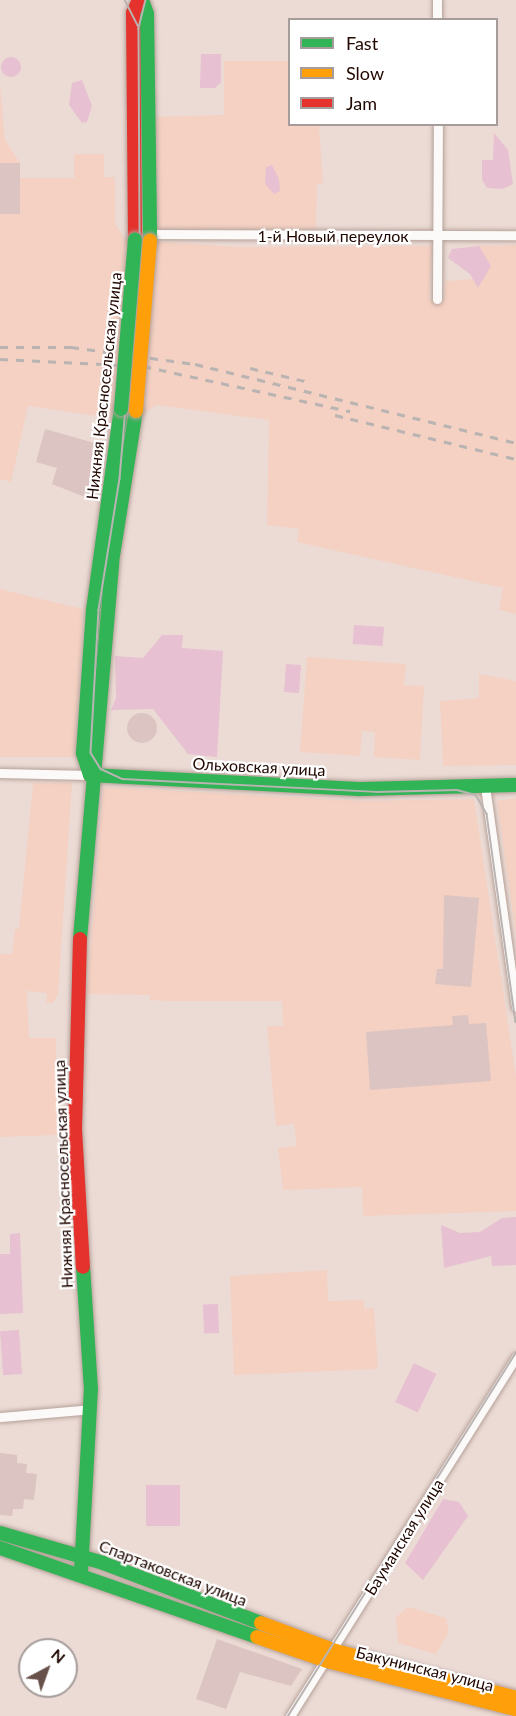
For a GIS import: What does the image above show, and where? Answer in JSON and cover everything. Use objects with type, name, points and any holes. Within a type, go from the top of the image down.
[{"type":"street","name":"Нижняя Красносельская улица","points":[[81,1572],[91,1408],[74,1048],[90,775],[97,753],[112,562],[136,411],[150,238],[147,14],[141,0]]},
{"type":"street","name":"Нижняя Красносельская улица","points":[[90,775],[82,753],[94,604],[121,409],[135,240],[133,13],[141,0]]},
{"type":"street","points":[[437,0],[437,18]]},
{"type":"street","points":[[437,299],[438,126]]},
{"type":"street","name":"1-й Новый переулок","points":[[150,238],[516,236]]},
{"type":"street","name":"Ольховская улица","points":[[0,773],[90,775],[359,789],[516,785]]},
{"type":"street","points":[[485,786],[516,1007]]},
{"type":"street","name":"Бауманская улица","points":[[291,1716],[516,1357]]},
{"type":"street","points":[[0,1417],[91,1408]]},
{"type":"street","name":"Спартаковская улица","points":[[0,1533],[82,1556],[330,1656]]},
{"type":"street","name":"Спартаковская улица","points":[[0,1548],[81,1572],[330,1656]]},
{"type":"street","name":"Бакунинская улица","points":[[330,1656],[516,1698]]},
{"type":"street","name":"Бакунинская улица","points":[[330,1656],[516,1709]]},
{"type":"shaded area","points":[[201,54],[221,54],[221,82],[215,88],[200,88]]},
{"type":"shaded area","points":[[7,57],[15,57],[21,63],[21,71],[15,77],[7,77],[1,71],[1,63]]},
{"type":"shaded area","points":[[224,61],[288,61],[288,126],[319,126],[323,184],[317,184],[316,230],[152,229],[150,117],[224,115]]},
{"type":"shaded area","points":[[82,80],[92,106],[87,122],[82,123],[69,105],[72,83]]},
{"type":"shaded area","points":[[0,85],[5,140],[20,163],[20,178],[74,178],[74,154],[104,154],[104,177],[115,177],[115,224],[126,240],[239,247],[432,246],[429,299],[445,299],[445,281],[474,279],[473,246],[516,245],[516,614],[499,610],[503,588],[297,542],[299,529],[267,525],[269,420],[156,405],[146,412],[114,409],[110,418],[28,406],[11,482],[0,479]]},
{"type":"shaded area","points":[[494,133],[508,150],[513,184],[503,189],[487,188],[482,180],[482,160],[493,160]]},
{"type":"shaded area","points":[[272,165],[279,179],[280,191],[274,194],[265,184],[266,167]]},
{"type":"shaded area","points":[[479,246],[491,266],[478,288],[470,274],[448,258],[452,249]]},
{"type":"shaded area","points":[[0,589],[83,609],[75,757],[0,757]]},
{"type":"shaded area","points":[[354,625],[384,627],[383,646],[353,644]]},
{"type":"shaded area","points":[[162,635],[183,635],[182,648],[223,651],[217,757],[188,754],[153,709],[111,710],[116,698],[115,656],[143,658]]},
{"type":"shaded area","points":[[307,657],[406,664],[404,685],[424,686],[420,760],[374,757],[375,732],[362,731],[360,756],[300,752]]},
{"type":"shaded area","points":[[286,664],[301,665],[299,693],[284,692]]},
{"type":"shaded area","points":[[479,674],[516,681],[516,765],[443,766],[440,701],[479,698]]},
{"type":"shaded area","points":[[33,783],[72,783],[58,994],[53,1003],[46,1002],[47,993],[27,991],[29,1038],[56,1038],[57,1135],[0,1137],[0,954],[12,954],[15,929],[19,929]]},
{"type":"shaded area","points":[[103,787],[363,801],[474,799],[516,1076],[516,1211],[363,1216],[362,1187],[283,1190],[278,1148],[297,1146],[294,1124],[276,1126],[267,1026],[283,1026],[282,1001],[166,1001],[150,1000],[150,995],[87,994]]},
{"type":"shaded area","points":[[516,798],[516,935],[497,801]]},
{"type":"shaded area","points":[[516,1217],[516,1265],[492,1266],[491,1256],[444,1268],[441,1225],[460,1233],[480,1232],[502,1218]]},
{"type":"shaded area","points":[[20,1233],[23,1313],[0,1314],[0,1254],[10,1254],[10,1234]]},
{"type":"shaded area","points":[[327,1270],[328,1301],[364,1300],[364,1309],[374,1308],[378,1369],[234,1375],[230,1276]]},
{"type":"shaded area","points":[[218,1304],[219,1333],[204,1334],[203,1305]]},
{"type":"shaded area","points":[[19,1330],[22,1374],[3,1375],[0,1331]]},
{"type":"shaded area","points":[[414,1363],[436,1374],[418,1413],[395,1402]]},
{"type":"shaded area","points":[[146,1485],[180,1485],[180,1526],[146,1526]]},
{"type":"shaded area","points":[[443,1499],[459,1502],[468,1516],[423,1580],[405,1563]]},
{"type":"shaded area","points":[[408,1607],[446,1618],[449,1632],[436,1654],[398,1643],[396,1617]]},
{"type":"building","points":[[0,163],[20,163],[20,214],[0,214]]},
{"type":"building","points":[[45,429],[105,446],[95,501],[52,484],[57,468],[36,462]]},
{"type":"building","points":[[142,713],[153,717],[157,728],[153,739],[142,743],[131,739],[127,728],[131,717]]},
{"type":"building","points":[[444,895],[479,898],[471,987],[435,984],[437,969],[443,969]]},
{"type":"building","points":[[468,1015],[469,1024],[486,1023],[491,1081],[370,1090],[366,1032],[453,1025],[452,1016]]},
{"type":"building","points":[[0,1453],[17,1455],[17,1463],[27,1464],[26,1473],[37,1474],[34,1500],[24,1499],[23,1509],[13,1509],[12,1516],[0,1515]]},
{"type":"building","points":[[217,1639],[302,1669],[291,1686],[240,1672],[226,1709],[196,1699]]},
{"type":"tram line","points":[[125,0],[138,26]]},
{"type":"tram line","points":[[146,0],[139,29],[140,241],[120,479],[99,610],[91,753],[101,769],[122,779],[376,792],[457,790],[476,795],[487,814],[516,1022]]},
{"type":"tram line","points":[[288,1716],[516,1352]]},
{"type":"railway","points":[[0,347],[71,347],[195,364],[516,443]]},
{"type":"railway","points":[[0,359],[143,366],[350,411]]},
{"type":"railway","points":[[250,368],[305,381]]},
{"type":"railway","points":[[335,415],[516,459]]},
{"type":"traffic: fast","points":[[142,0],[147,14],[150,241]]},
{"type":"traffic: fast","points":[[121,409],[135,240]]},
{"type":"traffic: fast","points":[[90,775],[83,753],[93,610],[121,409]]},
{"type":"traffic: fast","points":[[80,939],[112,562],[136,411]]},
{"type":"traffic: fast","points":[[90,775],[359,789],[516,785]]},
{"type":"traffic: fast","points":[[81,1572],[91,1390],[83,1267]]},
{"type":"traffic: fast","points":[[0,1533],[103,1563],[261,1623]]},
{"type":"traffic: fast","points":[[0,1548],[257,1637]]},
{"type":"traffic: slow","points":[[136,411],[150,241]]},
{"type":"traffic: slow","points":[[261,1623],[336,1651],[516,1698]]},
{"type":"traffic: slow","points":[[257,1637],[327,1661],[516,1709]]},
{"type":"traffic: jam","points":[[135,240],[133,13],[139,0]]},
{"type":"traffic: jam","points":[[80,939],[75,1129],[83,1267]]}]
